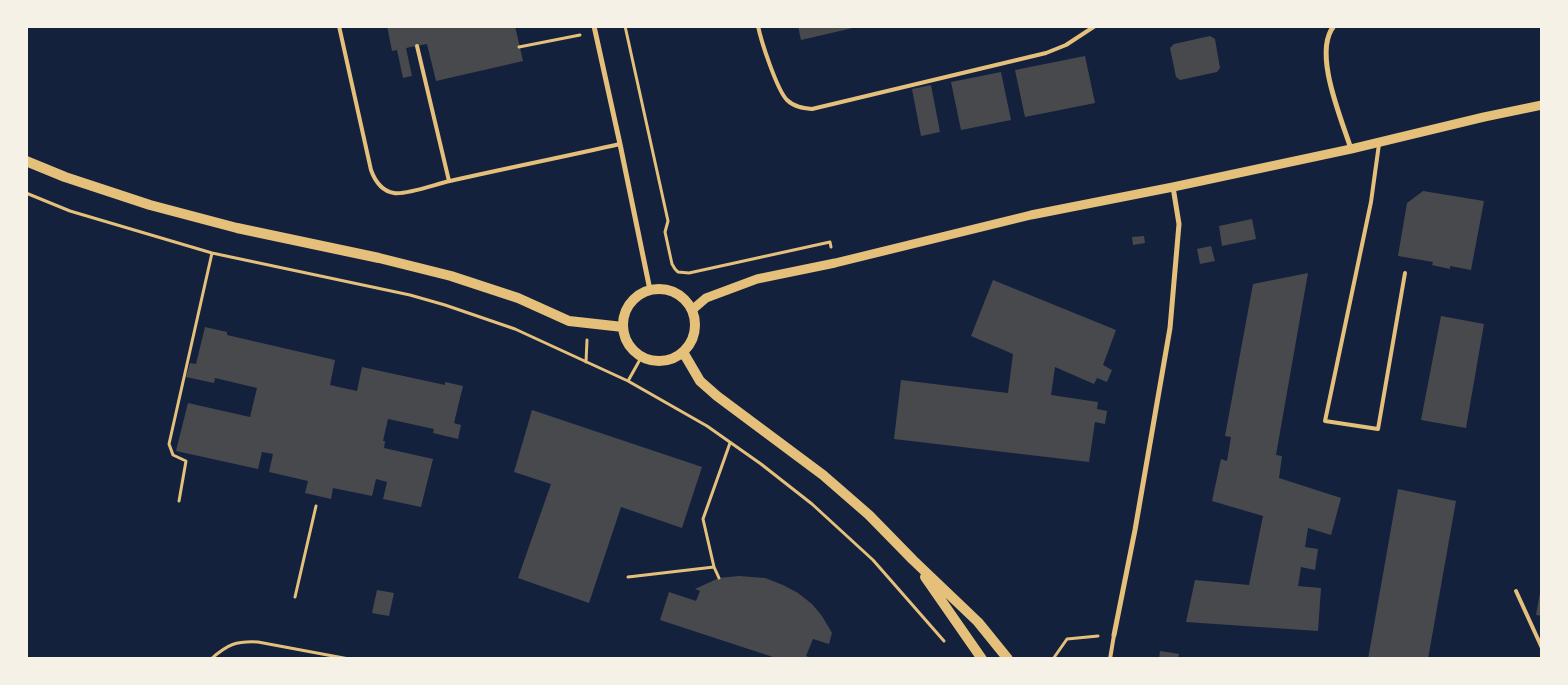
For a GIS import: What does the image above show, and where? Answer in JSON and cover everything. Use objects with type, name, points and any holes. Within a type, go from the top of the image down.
[{"type":"main road","points":[[26,161],[150,205],[237,228],[379,258],[451,276],[518,298],[569,321],[623,327]]},
{"type":"main road","points":[[662,289],[673,292],[682,297],[692,310],[695,322],[690,344],[683,352],[674,357],[654,360],[642,356],[629,345],[625,337],[623,318],[626,308],[632,301],[650,290],[662,289]]},
{"type":"main road","points":[[683,352],[700,381],[844,493],[869,515],[978,622],[1008,659]]},
{"type":"main road","points":[[913,560],[982,659]]},
{"type":"street","points":[[1334,26],[1329,32],[1326,61],[1332,90],[1352,148]]},
{"type":"street","points":[[594,29],[650,290]]},
{"type":"street","points":[[692,310],[706,298],[757,279],[835,263],[1031,215],[1352,148],[1542,104]]},
{"type":"street","points":[[1114,635],[1135,530],[1170,328],[1178,224],[1172,187]]},
{"type":"lane","points":[[339,26],[371,170],[376,182],[384,189],[393,193],[404,193],[449,181],[620,144]]},
{"type":"lane","points":[[758,26],[761,40],[786,99],[798,107],[812,109],[1046,53],[1066,45],[1095,26]]},
{"type":"lane","points":[[417,46],[449,181]]},
{"type":"lane","points":[[1379,142],[1371,202],[1325,421],[1378,430],[1405,273]]},
{"type":"lane","points":[[1516,591],[1542,648]]},
{"type":"lane","points":[[1110,659],[1114,635]]},
{"type":"path","points":[[625,26],[668,221],[665,232],[674,269],[678,272],[689,273],[830,242],[835,263]]},
{"type":"path","points":[[520,47],[594,29]]},
{"type":"path","points":[[26,193],[70,211],[212,253],[410,294],[515,329],[628,381],[708,426],[812,504],[844,531],[873,560],[948,645]]},
{"type":"path","points":[[179,501],[186,461],[173,455],[169,444],[212,253]]},
{"type":"path","points":[[628,381],[642,356]]},
{"type":"path","points":[[719,578],[714,567],[703,519],[730,443]]},
{"type":"path","points":[[295,597],[316,506]]},
{"type":"path","points":[[628,577],[714,567]]},
{"type":"path","points":[[1053,659],[1067,639],[1114,635]]},
{"type":"path","points":[[211,659],[223,648],[233,643],[244,641],[349,659]]},
{"type":"building","points":[[387,26],[515,26],[523,61],[436,81],[427,44],[406,48],[412,76],[403,78],[397,50],[392,51]]},
{"type":"building","points":[[798,26],[857,26],[857,27],[801,40]]},
{"type":"building","points":[[1210,36],[1215,39],[1220,68],[1217,72],[1180,80],[1176,77],[1170,48],[1174,44]]},
{"type":"building","points":[[1085,56],[1095,103],[1025,117],[1015,70]]},
{"type":"building","points":[[1001,72],[1011,120],[961,130],[951,82]]},
{"type":"building","points":[[931,85],[940,132],[921,136],[912,89]]},
{"type":"building","points":[[1423,191],[1484,201],[1471,270],[1450,266],[1450,269],[1432,265],[1433,262],[1398,256],[1407,203]]},
{"type":"building","points":[[1252,219],[1256,239],[1222,246],[1219,226]]},
{"type":"building","points":[[1144,236],[1145,243],[1133,245],[1132,237]]},
{"type":"building","points":[[1211,246],[1215,261],[1200,264],[1197,249]]},
{"type":"building","points":[[1308,273],[1276,455],[1282,456],[1279,478],[1341,498],[1331,535],[1308,528],[1305,547],[1318,549],[1315,570],[1301,567],[1298,586],[1321,588],[1318,631],[1186,622],[1195,580],[1249,585],[1263,516],[1212,501],[1221,459],[1227,461],[1231,437],[1225,436],[1253,284]]},
{"type":"building","points":[[993,280],[1116,330],[1103,365],[1112,370],[1107,382],[1097,378],[1094,384],[1055,367],[1051,395],[1098,402],[1097,409],[1107,411],[1105,424],[1095,422],[1089,462],[894,439],[901,380],[1008,393],[1013,354],[971,336]]},
{"type":"building","points":[[1441,316],[1484,324],[1466,428],[1421,420]]},
{"type":"building","points":[[205,327],[227,332],[227,335],[335,360],[330,385],[357,391],[362,367],[445,385],[445,382],[463,386],[454,423],[461,425],[458,439],[433,433],[434,429],[388,419],[383,441],[385,441],[384,448],[433,459],[421,507],[383,499],[387,482],[376,479],[372,496],[333,488],[331,499],[305,493],[308,481],[269,472],[273,454],[262,452],[258,469],[176,451],[188,403],[250,417],[257,388],[215,378],[214,383],[186,377],[190,363],[196,364]]},
{"type":"building","points":[[532,410],[702,467],[682,528],[621,507],[589,603],[518,578],[551,484],[514,472]]},
{"type":"building","points":[[1398,489],[1456,501],[1428,659],[1368,659]]},
{"type":"building","points":[[739,576],[765,578],[798,593],[812,604],[822,616],[832,633],[829,644],[813,639],[806,656],[813,659],[779,659],[660,620],[669,592],[696,601],[700,591],[695,589],[719,578]]},
{"type":"building","points":[[1542,587],[1542,616],[1536,615]]},
{"type":"building","points":[[377,590],[394,593],[389,616],[372,613]]},
{"type":"building","points":[[1160,651],[1179,654],[1178,659],[1159,659]]}]
